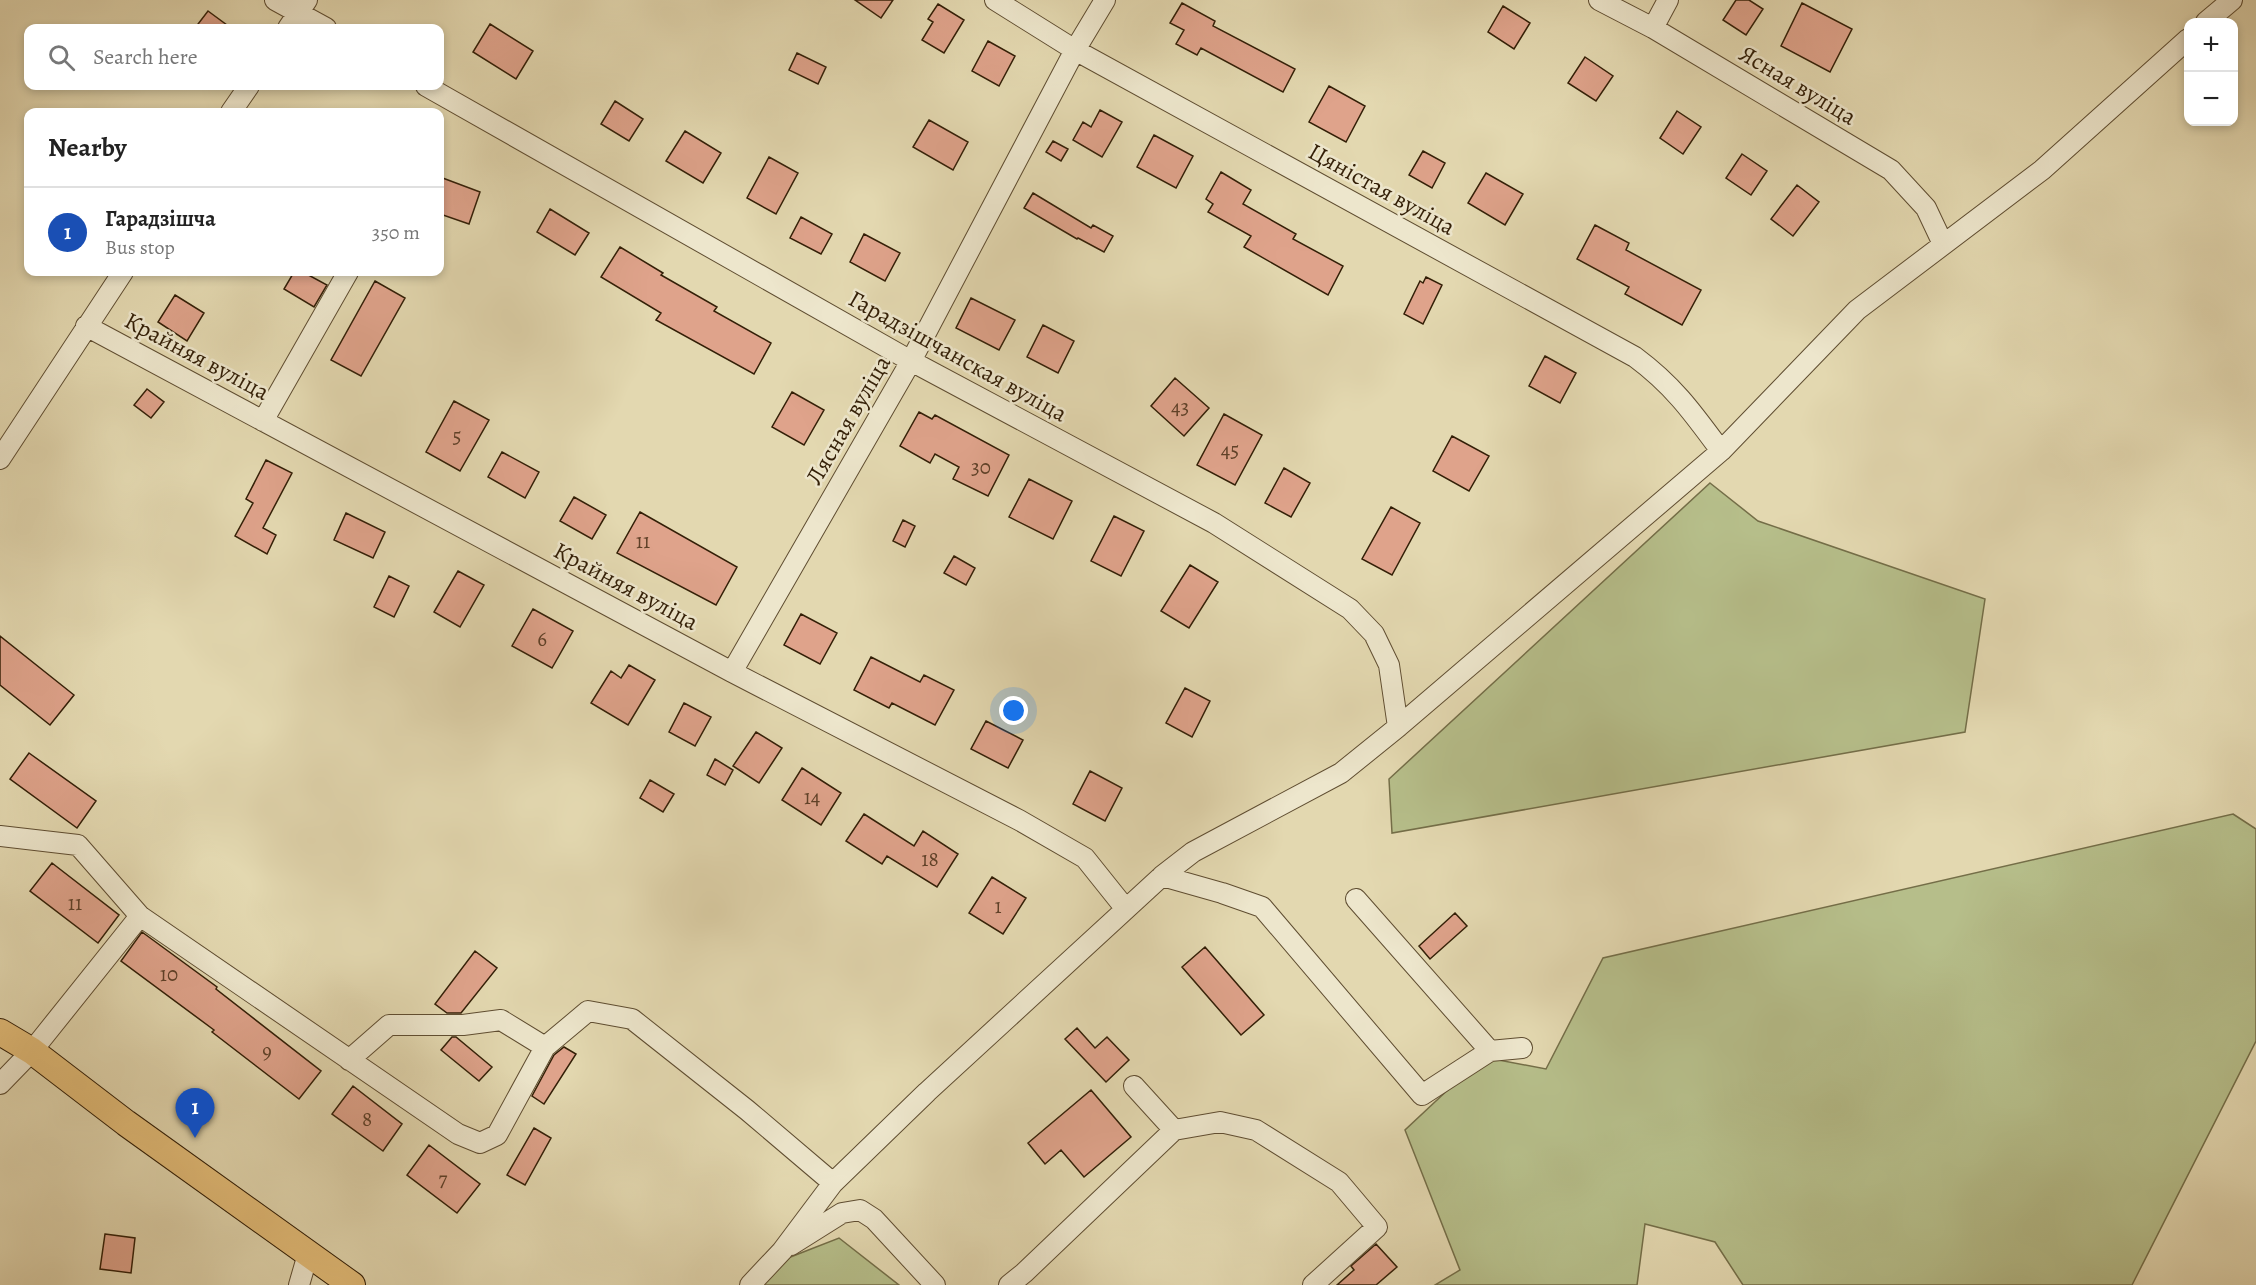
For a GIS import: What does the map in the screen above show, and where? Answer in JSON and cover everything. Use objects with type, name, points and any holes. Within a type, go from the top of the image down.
[{"type":"main road","points":[[0,1032],[32,1051],[126,1123],[352,1285]]},
{"type":"street","points":[[275,0],[318,24]]},
{"type":"street","name":"Цяністая вуліца","points":[[995,0],[1075,50],[1635,357],[1657,373],[1681,397],[1721,451]]},
{"type":"street","name":"Лясная вуліца","points":[[732,672],[911,361],[1075,50],[1104,0]]},
{"type":"street","name":"Ясная вуліца","points":[[1599,0],[1653,28],[1891,170],[1926,208],[1943,244]]},
{"type":"street","points":[[1653,28],[1668,0]]},
{"type":"street","points":[[2211,18],[2232,0]]},
{"type":"street","points":[[750,1285],[782,1251],[832,1183],[1125,908],[1193,852],[1341,773],[1398,727],[1721,451],[1857,310],[2043,170],[2184,43]]},
{"type":"street","points":[[234,108],[246,90]]},
{"type":"street","name":"Гарадзішчанская вуліца","points":[[433,90],[911,361],[1214,523],[1350,609],[1374,634],[1389,665],[1398,727]]},
{"type":"street","points":[[0,459],[120,276]]},
{"type":"street","points":[[263,421],[346,276]]},
{"type":"street","name":"Крайняя вуліца","points":[[86,326],[732,672],[1019,820],[1085,858],[1125,908]]},
{"type":"street","points":[[0,836],[78,845],[140,916],[458,1134],[480,1143],[497,1136],[545,1047],[588,1011],[632,1019],[747,1110],[832,1183]]},
{"type":"street","points":[[1162,876],[1262,907],[1422,1095],[1491,1051],[1522,1048]]},
{"type":"street","points":[[1356,899],[1491,1051]]},
{"type":"street","points":[[0,1084],[32,1051],[140,916]]},
{"type":"street","points":[[349,1060],[389,1025],[463,1025],[501,1020],[545,1047]]},
{"type":"street","points":[[1134,1086],[1174,1131]]},
{"type":"street","points":[[1022,1281],[1174,1131],[1220,1122],[1256,1130],[1339,1182],[1377,1227],[1313,1285]]},
{"type":"street","points":[[782,1251],[842,1213],[860,1210],[874,1219],[935,1285]]},
{"type":"street","points":[[299,1285],[308,1254]]},
{"type":"green space","points":[[1710,483],[1758,521],[1985,599],[1965,732],[1392,833],[1389,779]]},
{"type":"green space","points":[[2233,814],[2256,829],[2256,1041],[2132,1285],[1743,1285],[1715,1242],[1645,1224],[1637,1285],[1435,1285],[1460,1270],[1405,1130],[1483,1057],[1546,1069],[1603,958]]},
{"type":"green space","points":[[839,1238],[899,1285],[763,1285],[788,1258]]},
{"type":"building","points":[[855,0],[893,0],[881,18]]},
{"type":"building","points":[[1736,0],[1749,0],[1763,9],[1746,35],[1723,20]]},
{"type":"building","points":[[1182,3],[1215,21],[1213,26],[1295,69],[1283,92],[1201,48],[1197,55],[1176,44],[1184,30],[1170,23]]},
{"type":"building","points":[[1802,3],[1852,29],[1830,72],[1781,46]]},
{"type":"building","points":[[938,4],[964,20],[944,53],[922,40],[933,22],[928,19]]},
{"type":"building","points":[[1503,6],[1530,23],[1514,49],[1488,32]]},
{"type":"building","points":[[208,11],[226,24],[198,24]]},
{"type":"building","points":[[490,24],[533,51],[516,79],[473,52]]},
{"type":"building","points":[[988,41],[1015,56],[999,86],[972,71]]},
{"type":"building","points":[[797,53],[826,67],[818,84],[789,70]]},
{"type":"building","points":[[1585,57],[1613,76],[1596,101],[1568,83]]},
{"type":"building","points":[[1329,86],[1365,106],[1346,142],[1309,122]]},
{"type":"building","points":[[615,101],[643,119],[629,141],[601,124]]},
{"type":"building","points":[[1100,110],[1122,122],[1102,157],[1073,140],[1083,122],[1091,127]]},
{"type":"building","points":[[1677,111],[1701,127],[1683,154],[1660,138]]},
{"type":"building","points":[[929,120],[968,142],[953,170],[913,147]]},
{"type":"building","points":[[685,131],[721,153],[703,183],[666,161]]},
{"type":"building","points":[[1154,135],[1193,156],[1176,188],[1137,167]]},
{"type":"building","points":[[1053,141],[1068,149],[1061,161],[1046,152]]},
{"type":"building","points":[[1423,151],[1445,163],[1432,188],[1409,175]]},
{"type":"building","points":[[1742,154],[1767,171],[1751,195],[1726,178]]},
{"type":"building","points":[[769,157],[798,173],[776,214],[747,198]]},
{"type":"building","points":[[1221,172],[1251,190],[1243,204],[1296,234],[1293,239],[1343,266],[1328,295],[1244,247],[1251,236],[1208,212],[1213,204],[1206,199]]},
{"type":"building","points":[[1486,173],[1523,194],[1505,225],[1468,203]]},
{"type":"building","points":[[444,178],[480,192],[469,224],[444,215]]},
{"type":"building","points":[[1797,185],[1819,202],[1793,236],[1771,219]]},
{"type":"building","points":[[1033,193],[1091,228],[1093,225],[1113,236],[1104,252],[1024,208]]},
{"type":"building","points":[[550,209],[589,233],[575,255],[537,232]]},
{"type":"building","points":[[801,217],[832,234],[821,254],[790,238]]},
{"type":"building","points":[[1595,225],[1629,243],[1626,250],[1701,290],[1682,325],[1625,294],[1629,287],[1577,259]]},
{"type":"building","points":[[864,234],[900,253],[885,281],[850,262]]},
{"type":"building","points":[[620,247],[663,273],[661,275],[717,307],[714,311],[771,343],[754,374],[656,320],[661,313],[601,277]]},
{"type":"building","points":[[292,276],[310,276],[327,285],[314,307],[284,289]]},
{"type":"building","points":[[1426,277],[1442,285],[1423,324],[1404,314],[1420,281],[1423,283]]},
{"type":"building","points":[[375,281],[405,298],[361,376],[331,360]]},
{"type":"building","points":[[175,295],[204,313],[187,341],[158,322]]},
{"type":"building","points":[[971,298],[1015,320],[999,350],[956,328]]},
{"type":"building","points":[[1043,325],[1074,341],[1058,373],[1027,357]]},
{"type":"building","points":[[1545,356],[1576,373],[1560,403],[1529,386]]},
{"type":"building","points":[[1175,378],[1209,408],[1184,436],[1151,406]]},
{"type":"building","points":[[147,389],[164,402],[151,418],[134,405]]},
{"type":"building","points":[[792,392],[824,410],[804,445],[772,427]]},
{"type":"building","points":[[454,401],[489,420],[460,471],[426,452]]},
{"type":"building","points":[[919,412],[932,419],[935,415],[1009,455],[988,496],[953,479],[959,467],[935,454],[930,463],[900,446]]},
{"type":"building","points":[[1224,414],[1262,435],[1235,485],[1197,465]]},
{"type":"building","points":[[1452,436],[1489,456],[1469,491],[1433,471]]},
{"type":"building","points":[[502,452],[539,472],[525,498],[488,477]]},
{"type":"building","points":[[266,460],[292,473],[263,528],[276,535],[267,554],[235,536],[253,503],[246,499]]},
{"type":"building","points":[[1284,468],[1310,483],[1291,517],[1265,503]]},
{"type":"building","points":[[1029,479],[1072,501],[1053,539],[1009,517]]},
{"type":"building","points":[[574,497],[606,515],[592,539],[560,521]]},
{"type":"building","points":[[1391,507],[1420,523],[1392,575],[1362,559]]},
{"type":"building","points":[[640,512],[737,567],[716,605],[617,553]]},
{"type":"building","points":[[346,513],[385,532],[373,558],[334,540]]},
{"type":"building","points":[[1114,516],[1144,531],[1121,576],[1091,561]]},
{"type":"building","points":[[903,520],[915,526],[905,547],[893,541]]},
{"type":"building","points":[[954,556],[975,568],[966,585],[944,573]]},
{"type":"building","points":[[1190,565],[1218,582],[1189,628],[1161,611]]},
{"type":"building","points":[[458,571],[484,585],[460,627],[434,612]]},
{"type":"building","points":[[389,576],[409,586],[394,617],[374,607]]},
{"type":"building","points":[[533,609],[573,631],[552,668],[512,646]]},
{"type":"building","points":[[801,614],[837,633],[820,664],[784,645]]},
{"type":"building","points":[[0,636],[74,695],[50,725],[0,685]]},
{"type":"building","points":[[871,657],[920,682],[924,675],[954,690],[935,725],[892,703],[889,708],[854,690]]},
{"type":"building","points":[[629,665],[655,680],[628,725],[591,703],[611,671],[621,678]]},
{"type":"building","points":[[1185,688],[1210,701],[1192,737],[1166,723]]},
{"type":"building","points":[[684,703],[711,717],[695,746],[669,732]]},
{"type":"building","points":[[986,721],[1023,740],[1008,768],[971,749]]},
{"type":"building","points":[[756,732],[782,748],[759,783],[733,766]]},
{"type":"building","points":[[29,753],[96,801],[77,828],[10,779]]},
{"type":"building","points":[[715,759],[733,770],[725,785],[707,775]]},
{"type":"building","points":[[802,768],[841,793],[821,825],[782,800]]},
{"type":"building","points":[[1090,771],[1122,788],[1105,821],[1073,804]]},
{"type":"building","points":[[650,780],[674,794],[663,812],[640,798]]},
{"type":"building","points":[[864,814],[914,846],[923,831],[958,854],[937,887],[887,856],[882,864],[846,841]]},
{"type":"building","points":[[52,863],[119,915],[98,943],[30,891]]},
{"type":"building","points":[[992,877],[1026,898],[1003,934],[969,913]]},
{"type":"building","points":[[1455,913],[1467,926],[1430,959],[1419,946]]},
{"type":"building","points":[[142,932],[217,987],[216,989],[321,1071],[299,1099],[212,1032],[214,1030],[121,961]]},
{"type":"building","points":[[1205,947],[1264,1015],[1241,1035],[1182,967]]},
{"type":"building","points":[[475,951],[497,968],[461,1013],[447,1013],[435,1004]]},
{"type":"building","points":[[1077,1028],[1095,1048],[1107,1037],[1129,1060],[1106,1082],[1065,1039]]},
{"type":"building","points":[[452,1037],[456,1037],[492,1067],[479,1081],[441,1050]]},
{"type":"building","points":[[564,1047],[576,1054],[544,1104],[532,1096],[554,1055]]},
{"type":"building","points":[[353,1086],[402,1124],[383,1151],[332,1114]]},
{"type":"building","points":[[1091,1090],[1131,1137],[1084,1177],[1061,1150],[1045,1164],[1028,1143]]},
{"type":"building","points":[[534,1128],[551,1138],[525,1185],[507,1175]]},
{"type":"building","points":[[429,1145],[480,1184],[457,1213],[407,1175]]},
{"type":"building","points":[[105,1234],[135,1238],[131,1273],[100,1269]]},
{"type":"building","points":[[1376,1244],[1397,1267],[1376,1285],[1337,1285],[1354,1270],[1351,1266]]},
{"type":"place","name":"Гарадзішча","points":[[195,1138]]}]
